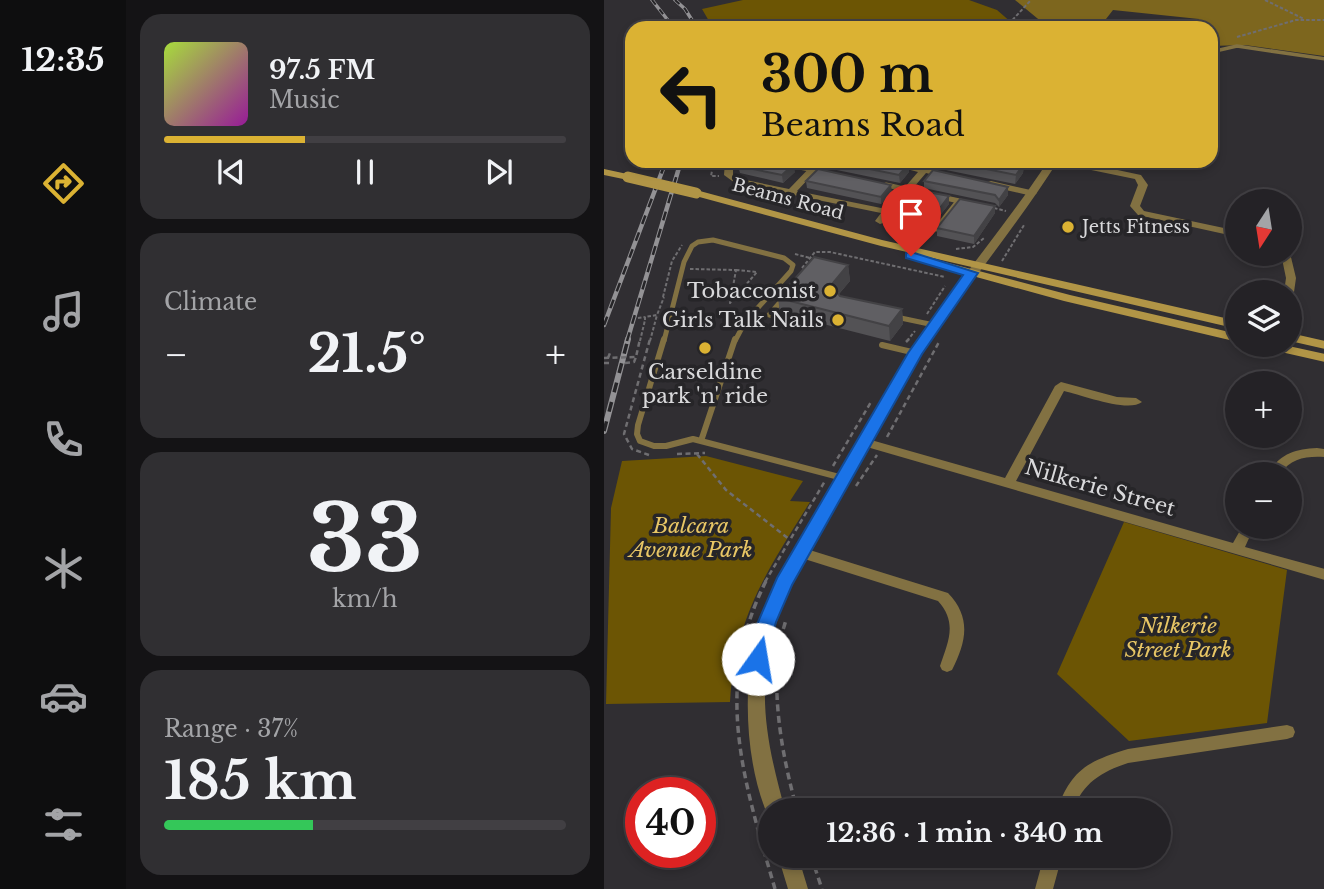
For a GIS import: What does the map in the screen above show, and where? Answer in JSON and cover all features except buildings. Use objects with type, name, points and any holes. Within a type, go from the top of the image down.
[{"type":"main road","name":"Beams Road","points":[[604,172],[696,193],[881,243],[911,256],[1225,322]]},
{"type":"main road","name":"Beams Road","points":[[975,268],[1225,335]]},
{"type":"main road","points":[[1302,336],[1324,345]]},
{"type":"main road","points":[[1302,353],[1324,358]]},
{"type":"street","points":[[728,168],[729,176],[883,218],[924,170]]},
{"type":"street","points":[[791,192],[817,168]]},
{"type":"street","points":[[914,168],[959,177]]},
{"type":"street","points":[[772,798],[757,737],[756,673],[771,611],[800,552],[916,353],[938,331],[975,268],[1048,168]]},
{"type":"street","points":[[1095,168],[1138,177],[1143,185],[1135,206],[1141,213],[1225,231]]},
{"type":"street","points":[[983,182],[1032,193]]},
{"type":"street","points":[[1009,484],[1061,386],[1117,401],[1136,402]]},
{"type":"street","name":"Nilkerie Street","points":[[864,442],[1324,575]]},
{"type":"street","points":[[1285,462],[1301,452],[1324,453]]},
{"type":"street","points":[[1237,550],[1242,539]]},
{"type":"street","points":[[800,552],[943,597],[957,614],[959,624],[947,666]]},
{"type":"street","points":[[1068,798],[1083,775],[1103,763],[1128,756],[1287,732]]},
{"type":"street","points":[[792,868],[798,889]]},
{"type":"street","points":[[1044,889],[1050,868]]},
{"type":"lane","points":[[1218,50],[1226,47],[1324,59]]},
{"type":"lane","points":[[874,183],[927,194]]},
{"type":"lane","points":[[937,196],[994,208]]},
{"type":"lane","points":[[883,218],[936,229],[959,201]]},
{"type":"lane","points":[[701,442],[740,330],[791,271],[793,265],[784,258],[707,240],[690,248],[682,269],[656,370],[638,425],[637,434],[640,441],[646,445],[666,446],[693,439],[701,442],[843,478]]},
{"type":"lane","points":[[784,320],[769,316],[787,295]]},
{"type":"lane","points":[[888,315],[938,331]]},
{"type":"lane","points":[[882,345],[916,353]]},
{"type":"path","points":[[1012,21],[1031,0]]},
{"type":"path","points":[[1265,0],[1304,19]]},
{"type":"path","points":[[1226,47],[1227,41],[1304,19],[1324,20]]},
{"type":"path","points":[[713,168],[711,176],[729,176]]},
{"type":"path","points":[[994,208],[1006,211]]},
{"type":"path","points":[[1002,261],[1028,217]]},
{"type":"path","points":[[801,269],[815,252],[830,252],[945,277]]},
{"type":"path","points":[[682,269],[736,269],[757,272],[730,303],[736,269]]},
{"type":"path","points":[[638,317],[645,319],[657,315],[663,297],[668,297]]},
{"type":"path","points":[[625,363],[634,362],[645,319]]},
{"type":"path","points":[[887,438],[938,331]]},
{"type":"path","points":[[610,353],[605,365],[612,363]]},
{"type":"path","points":[[606,358],[636,357]]},
{"type":"path","points":[[642,370],[717,368]]},
{"type":"path","points":[[696,453],[705,469],[731,495],[787,537],[800,552]]},
{"type":"path","points":[[788,612],[779,644],[774,686],[776,726],[794,798]]},
{"type":"path","points":[[815,868],[822,889]]},
{"type":"green space","points":[[743,0],[969,0],[997,10],[1010,21],[709,21],[702,9]]},
{"type":"green space","name":"Balcara Avenue Park","points":[[706,456],[803,481],[790,501],[810,502],[767,574],[746,619],[733,671],[730,702],[606,704],[611,508],[622,461]]},
{"type":"green space","name":"Nilkerie Street Park","points":[[1124,522],[1287,570],[1267,723],[1129,741],[1057,674]]},
{"type":"shaded area","points":[[1015,0],[1324,0],[1324,56],[1245,45],[1218,46],[1218,21],[1198,21],[1199,19],[1113,10],[1104,21],[1040,21]]},
{"type":"railway","points":[[652,0],[668,21]]},
{"type":"railway","points":[[675,0],[693,21]]},
{"type":"railway","points":[[604,325],[663,168]]},
{"type":"railway","points":[[627,341],[679,168]]},
{"type":"railway","points":[[604,431],[628,339]]},
{"type":"place","name":"Jetts Fitness","points":[[1068,227]]},
{"type":"place","name":"Tobacconist","points":[[830,291]]},
{"type":"place","name":"Girls Talk Nails","points":[[838,320]]},
{"type":"place","name":"Carseldine park 'n' ride","points":[[705,348]]},
{"type":"route","points":[[758,659],[767,622],[783,583],[916,353],[971,273],[911,256]]}]
